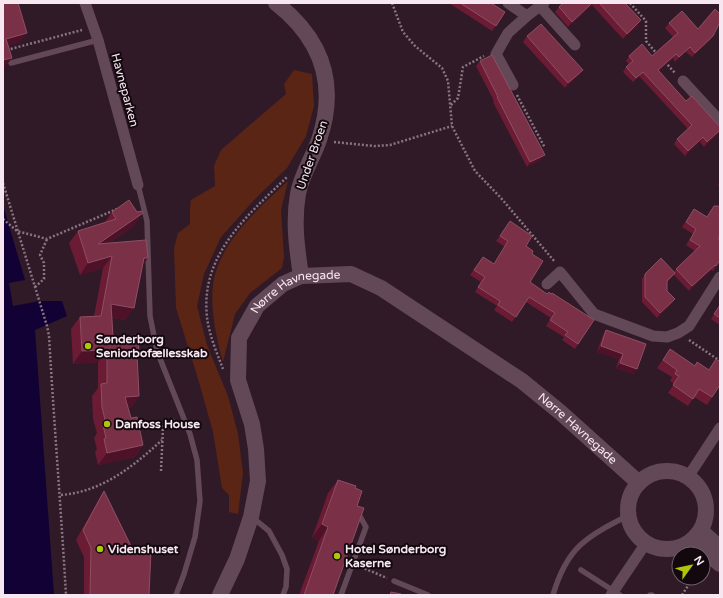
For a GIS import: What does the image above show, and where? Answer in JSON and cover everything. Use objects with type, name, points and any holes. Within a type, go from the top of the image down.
[{"type":"street","name":"Havneparken","points":[[85,3],[98,40],[138,186]]},
{"type":"street","name":"Under Broen","points":[[276,3],[291,14],[309,37],[321,60],[327,87],[327,107],[319,140],[304,174],[298,193],[296,242],[301,276]]},
{"type":"street","points":[[508,3],[527,16]]},
{"type":"street","points":[[513,85],[496,54],[508,33],[542,4],[576,45]]},
{"type":"street","points":[[683,81],[720,121]]},
{"type":"street","points":[[547,284],[560,272],[594,314],[653,336],[667,337],[678,333],[689,326],[720,277]]},
{"type":"street","name":"Nørre Havnegade","points":[[220,595],[237,559],[251,517],[258,481],[256,449],[252,424],[238,380],[239,338],[257,306],[283,284],[301,276],[351,274],[381,288],[522,381],[560,412],[639,483]]},
{"type":"street","points":[[688,477],[720,428]]},
{"type":"street","points":[[662,471],[676,472],[688,477],[697,485],[704,496],[706,508],[706,520],[697,536],[682,547],[670,549],[657,548],[646,543],[637,535],[632,526],[629,515],[629,504],[632,492],[639,483],[650,475],[662,471]]},
{"type":"street","points":[[697,536],[720,548]]},
{"type":"street","points":[[697,536],[720,564]]},
{"type":"street","points":[[615,594],[646,543]]},
{"type":"lane","points":[[11,63],[98,40]]},
{"type":"lane","points":[[138,186],[147,221],[150,316],[157,351],[190,434],[197,460],[200,501],[195,537],[176,595]]},
{"type":"lane","points":[[341,595],[366,527],[357,511]]},
{"type":"lane","points":[[552,595],[568,558],[579,546],[596,532],[629,515]]},
{"type":"lane","points":[[251,517],[269,531],[282,555],[287,569],[286,586],[282,595]]},
{"type":"lane","points":[[581,570],[615,594]]},
{"type":"lane","points":[[394,581],[428,595]]},
{"type":"path","points":[[392,3],[403,32],[415,46],[442,68],[448,81],[452,126],[475,171],[501,198],[554,260],[560,272]]},
{"type":"path","points":[[630,3],[646,21],[646,41],[683,81]]},
{"type":"path","points":[[3,51],[94,27]]},
{"type":"path","points":[[451,105],[458,98],[463,68],[489,53],[496,54]]},
{"type":"path","points":[[513,85],[545,148]]},
{"type":"path","points":[[319,140],[374,146],[390,145],[452,126]]},
{"type":"path","points":[[238,380],[228,381],[213,343],[207,318],[206,293],[213,269],[221,252],[233,233],[287,176]]},
{"type":"path","points":[[3,183],[47,326],[66,595]]},
{"type":"path","points":[[3,219],[17,231],[47,239],[141,198]]},
{"type":"path","points":[[36,287],[44,279],[44,264],[40,255],[47,239]]},
{"type":"path","points":[[678,333],[720,361]]},
{"type":"path","points":[[161,471],[163,427],[165,424],[182,416]]},
{"type":"path","points":[[60,495],[74,494],[92,489],[116,477],[134,465],[162,440]]},
{"type":"path","points":[[353,564],[394,581]]},
{"type":"path","points":[[682,595],[688,586]]},
{"type":"shaded area","points":[[294,70],[312,74],[314,106],[306,136],[287,168],[254,200],[221,237],[204,274],[197,306],[207,345],[228,396],[238,434],[243,473],[238,514],[229,512],[229,495],[222,488],[213,432],[176,308],[174,248],[178,233],[190,224],[191,200],[215,186],[214,166],[221,150],[286,94],[284,84]]},
{"type":"shaded area","points":[[288,181],[281,210],[284,257],[282,268],[250,293],[235,314],[223,362],[215,329],[212,305],[213,282],[216,271],[221,258],[237,233],[246,222]]},
{"type":"shaded area","points":[[3,205],[25,280],[9,283],[13,306],[40,301],[62,301],[67,316],[35,330],[54,595],[3,595]]},
{"type":"building","points":[[3,3],[18,3],[27,33],[6,39],[12,58],[3,60]]},
{"type":"building","points":[[460,3],[491,3],[505,12],[496,26]]},
{"type":"building","points":[[563,3],[592,3],[572,22],[559,7]]},
{"type":"building","points":[[599,3],[625,3],[641,20],[627,34]]},
{"type":"building","points":[[715,9],[720,14],[720,22],[713,36],[695,53],[690,47],[679,57],[676,54],[658,70],[686,101],[692,96],[720,127],[720,130],[707,142],[703,137],[688,151],[677,139],[692,125],[643,72],[636,78],[626,67],[633,61],[629,56],[642,44],[652,56],[678,33],[669,23],[682,11],[698,29]]},
{"type":"building","points":[[541,24],[583,70],[568,83],[527,36]]},
{"type":"building","points":[[492,55],[545,155],[530,162],[480,61]]},
{"type":"building","points":[[129,200],[137,212],[142,211],[143,213],[98,244],[146,240],[148,258],[144,258],[134,308],[111,304],[113,337],[138,335],[139,354],[137,354],[139,396],[125,397],[131,418],[137,417],[143,445],[107,453],[104,439],[106,438],[103,425],[106,424],[102,407],[101,384],[107,383],[107,350],[82,351],[80,317],[101,316],[112,256],[88,263],[78,231],[116,219],[112,212]]},
{"type":"building","points":[[714,206],[720,207],[720,235],[718,239],[720,240],[720,260],[716,266],[715,265],[692,286],[676,269],[700,246],[690,240],[696,229],[686,222],[694,209],[707,217]]},
{"type":"building","points":[[510,221],[532,236],[526,246],[533,251],[532,254],[543,261],[530,282],[547,294],[549,292],[551,294],[552,293],[594,320],[578,344],[565,335],[568,332],[550,320],[555,313],[529,297],[516,317],[498,305],[500,301],[478,287],[485,277],[474,270],[483,257],[494,264],[508,241],[500,236]]},
{"type":"building","points":[[661,258],[675,273],[667,281],[667,291],[675,299],[660,313],[645,297],[645,274]]},
{"type":"building","points":[[720,305],[720,318],[714,314]]},
{"type":"building","points":[[606,330],[646,344],[637,369],[620,363],[623,354],[601,346]]},
{"type":"building","points":[[670,349],[695,366],[697,362],[709,370],[716,359],[720,362],[720,385],[712,397],[699,389],[693,399],[673,385],[679,376],[675,374],[677,370],[663,360]]},
{"type":"building","points":[[338,480],[356,486],[355,488],[362,491],[357,506],[364,508],[333,595],[304,595],[328,527],[322,524]]},
{"type":"building","name":"Videnshuset","points":[[104,491],[133,550],[151,550],[149,595],[90,595],[91,548],[83,530]]},
{"type":"building","points":[[391,592],[401,594],[401,595],[390,595]]},
{"type":"place","name":"Sønderborg Seniorbofællesskab","points":[[88,346]]},
{"type":"place","name":"Danfoss House","points":[[107,424]]},
{"type":"place","name":"Videnshuset","points":[[100,549]]},
{"type":"place","name":"Hotel Sønderborg Kaserne","points":[[337,556]]}]
